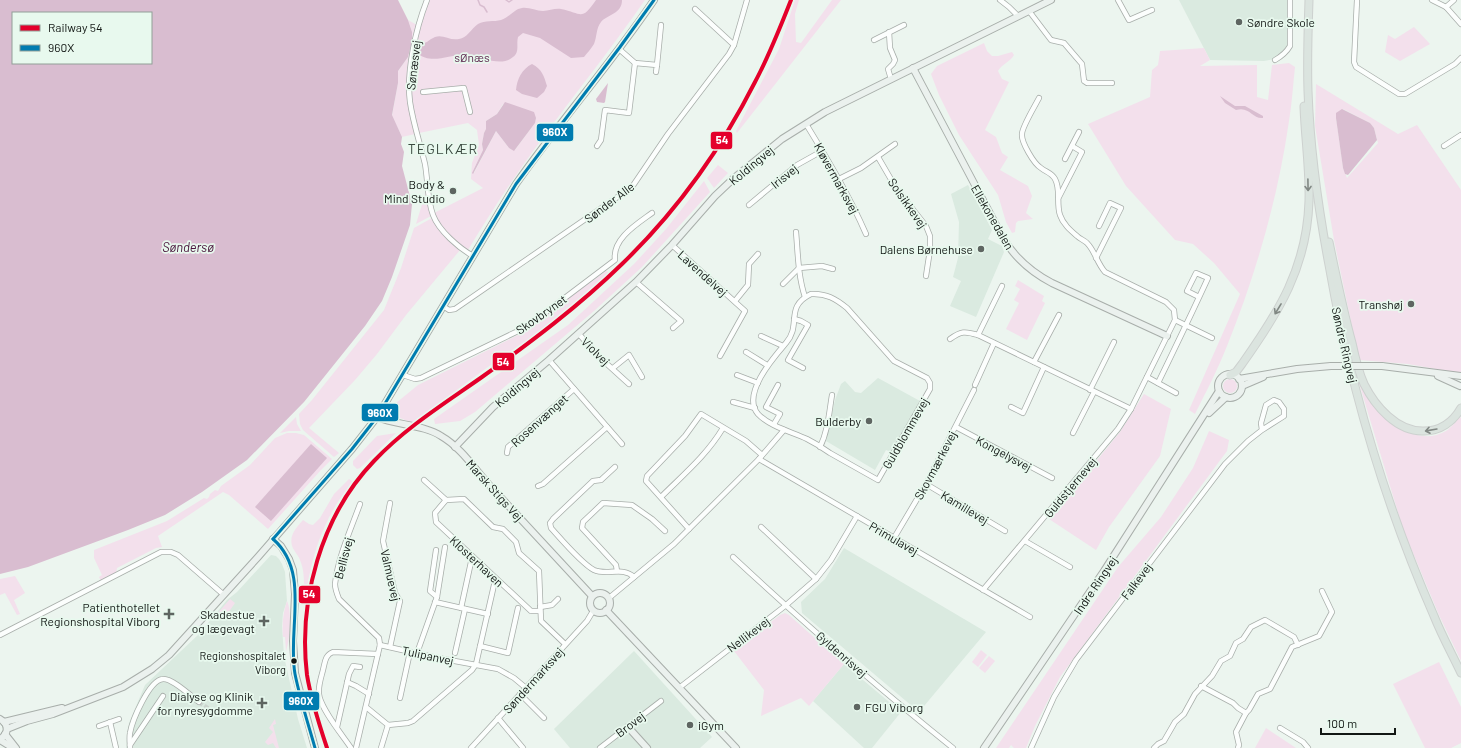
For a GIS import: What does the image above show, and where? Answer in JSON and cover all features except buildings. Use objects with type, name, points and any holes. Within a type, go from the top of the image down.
[{"type":"main road","name":"Søndre Ringvej","points":[[1309,0],[1308,89],[1311,141],[1318,200],[1344,344],[1366,429],[1385,490],[1434,618],[1461,673]]},
{"type":"main road","points":[[1230,374],[1236,372],[1242,364],[1280,306],[1297,268],[1306,232],[1309,199],[1303,78],[1308,20]]},
{"type":"main road","points":[[1311,141],[1340,295],[1354,354],[1364,385],[1385,413],[1410,430],[1428,431],[1440,428],[1451,422],[1461,408]]},
{"type":"street","name":"Sønæsvej","points":[[427,0],[418,28],[409,76],[409,94],[412,112],[425,166],[433,216],[454,242],[473,256]]},
{"type":"street","points":[[13,748],[0,739],[6,732],[27,721],[53,714],[123,687],[169,655],[224,595],[352,448],[377,417],[514,187],[619,49],[654,0]]},
{"type":"street","name":"Sønder Alle","points":[[443,306],[449,310],[455,309],[632,187],[668,134],[729,54],[734,45],[747,0]]},
{"type":"street","points":[[1000,0],[1010,6],[1018,16]]},
{"type":"street","name":"Koldingvej","points":[[455,447],[482,418],[579,334],[636,282],[672,245],[715,196],[734,178],[782,139],[825,112],[1050,0]]},
{"type":"street","points":[[1118,0],[1129,20],[1152,10]]},
{"type":"street","points":[[1275,60],[1282,57],[1290,46],[1290,0]]},
{"type":"street","points":[[1357,0],[1354,62],[1356,67],[1399,94],[1405,94],[1455,64],[1461,58]]},
{"type":"street","points":[[1432,0],[1446,8],[1461,24]]},
{"type":"street","points":[[1446,8],[1454,0]]},
{"type":"street","points":[[695,9],[734,45]]},
{"type":"street","points":[[1029,11],[1051,40],[1064,43],[1082,64],[1084,81],[1087,83],[1112,83]]},
{"type":"street","points":[[874,40],[904,25]]},
{"type":"street","points":[[656,72],[661,26]]},
{"type":"street","points":[[889,32],[890,48],[895,60],[894,64],[888,70],[891,79]]},
{"type":"street","points":[[619,49],[635,63],[657,65]]},
{"type":"street","points":[[597,146],[602,140],[605,110],[629,113],[635,63]]},
{"type":"street","name":"Ellekonedalen","points":[[913,68],[1003,238],[1019,259],[1034,273],[1052,283],[1167,336]]},
{"type":"street","points":[[423,92],[464,88],[470,112]]},
{"type":"street","points":[[1039,98],[1023,130],[1022,139],[1033,160],[1040,168],[1051,174],[1055,179],[1058,186],[1058,208],[1063,222],[1078,237],[1086,242],[1104,272],[1166,302],[1174,310],[1175,320],[1212,338]]},
{"type":"street","name":"Kløvermarksvej","points":[[806,124],[839,178],[866,234]]},
{"type":"street","points":[[1065,159],[1079,132]]},
{"type":"street","points":[[1444,146],[1461,135]]},
{"type":"street","points":[[839,178],[861,168],[895,144]]},
{"type":"street","points":[[1058,198],[1082,152],[1072,146]]},
{"type":"street","name":"Irisvej","points":[[749,205],[797,165],[822,151]]},
{"type":"street","name":"Solsikkevej","points":[[878,156],[896,188],[926,226],[930,236],[930,250],[926,276]]},
{"type":"street","points":[[1096,258],[1121,208],[1110,203],[1099,226]]},
{"type":"street","name":"Skovbrynet","points":[[403,375],[415,379],[421,378],[516,332],[533,322],[615,260],[614,253],[620,240],[634,226],[652,213]]},
{"type":"street","points":[[755,408],[754,395],[758,383],[767,365],[792,333],[797,305],[805,297],[801,286],[796,232]]},
{"type":"street","name":"Lavendelvej","points":[[672,245],[745,311],[720,356]]},
{"type":"street","name":"Lavendelvej","points":[[735,301],[748,285],[749,264],[758,254]]},
{"type":"street","points":[[782,284],[799,268],[822,266],[833,269]]},
{"type":"street","points":[[1158,383],[1186,326],[1208,278],[1196,273],[1188,291],[1199,297]]},
{"type":"street","points":[[636,282],[681,321],[674,328]]},
{"type":"street","points":[[978,335],[1002,286]]},
{"type":"street","name":"Guldblommevej","points":[[733,402],[755,408],[762,417],[784,430],[807,439],[878,480],[930,389],[930,383],[927,378],[894,361],[840,302],[824,295],[811,294],[805,297]]},
{"type":"street","points":[[1034,362],[1059,315]]},
{"type":"street","points":[[794,319],[808,325],[788,360],[803,368]]},
{"type":"street","name":"Guldstjernevej","points":[[983,590],[1118,429],[1131,409],[1175,320]]},
{"type":"street","points":[[950,339],[958,333],[968,332],[978,335],[1131,409]]},
{"type":"street","name":"Violvej","points":[[579,334],[597,354],[629,384]]},
{"type":"street","points":[[761,336],[783,346]]},
{"type":"street","points":[[1073,434],[1114,342]]},
{"type":"street","name":"Skovmærkevej","points":[[894,538],[926,484],[956,427],[994,343]]},
{"type":"street","points":[[746,352],[767,365]]},
{"type":"street","name":"Violvej","points":[[613,368],[629,355],[642,377]]},
{"type":"street","name":"Rosenvænget","points":[[549,360],[622,444]]},
{"type":"street","points":[[1239,379],[1297,369],[1331,366],[1382,366],[1461,376]]},
{"type":"street","points":[[1010,407],[1023,413],[1044,367]]},
{"type":"street","points":[[1429,373],[1461,385]]},
{"type":"street","points":[[736,374],[758,383]]},
{"type":"street","points":[[1230,374],[1239,379],[1242,386],[1237,396],[1231,398],[1226,397],[1219,392],[1218,385],[1223,376],[1230,374]]},
{"type":"street","points":[[1242,386],[1268,375]]},
{"type":"street","points":[[1147,377],[1176,393]]},
{"type":"street","points":[[774,424],[780,414],[766,407],[778,385]]},
{"type":"street","name":"Rosenvænget","points":[[507,453],[508,447],[574,389]]},
{"type":"street","name":"Indre Ringvej","points":[[984,748],[1104,571],[1219,392]]},
{"type":"street","points":[[820,447],[825,438],[832,395]]},
{"type":"street","name":"Indre Ringvej","points":[[1202,420],[1226,397]]},
{"type":"street","name":"Falkevej","points":[[1031,748],[1054,697],[1076,660],[1225,464],[1248,441],[1284,416],[1284,409],[1279,402],[1274,400],[1266,405],[1261,423],[1262,430]]},
{"type":"street","points":[[689,529],[646,481],[647,476],[685,436],[701,414],[746,441],[760,457]]},
{"type":"street","name":"Marsk Stigs Vej","points":[[377,417],[388,422],[435,433],[440,435],[455,447],[592,596]]},
{"type":"street","points":[[538,486],[543,484],[607,427]]},
{"type":"street","name":"Kongelysvej","points":[[956,427],[1052,478]]},
{"type":"street","points":[[661,497],[704,456],[714,444],[723,428]]},
{"type":"street","points":[[609,598],[674,544],[760,457],[784,430]]},
{"type":"street","name":"Primulavej","points":[[760,457],[894,538],[1030,617]]},
{"type":"street","points":[[615,467],[601,480],[593,481],[550,523],[551,528],[585,563],[593,569],[597,571],[617,571],[630,573],[634,577]]},
{"type":"street","points":[[424,480],[446,500],[464,500],[494,527],[504,529],[516,542],[519,553],[539,571],[541,621],[565,644]]},
{"type":"street","name":"Kamillevej","points":[[926,484],[1005,531]]},
{"type":"street","name":"Klosterhaven","points":[[446,500],[435,513],[436,522],[531,611],[540,609]]},
{"type":"street","name":"Valmuevej","points":[[390,502],[383,541],[395,593],[400,601],[390,647]]},
{"type":"street","points":[[617,571],[616,565],[582,528],[583,522],[603,503],[632,505],[652,519],[665,531]]},
{"type":"street","name":"Bellisvej","points":[[360,504],[341,557],[335,584],[336,592],[339,599],[378,638],[380,645]]},
{"type":"street","name":"Nellikevej","points":[[679,688],[785,606],[816,579],[831,560],[857,516]]},
{"type":"street","points":[[761,527],[816,579]]},
{"type":"street","points":[[273,539],[281,546],[289,559],[293,570],[295,594],[293,640],[295,673],[315,748]]},
{"type":"street","points":[[1025,541],[1070,567]]},
{"type":"street","points":[[417,654],[436,600],[445,547]]},
{"type":"street","points":[[436,550],[430,591],[436,600],[488,614]]},
{"type":"street","points":[[0,635],[161,552],[171,552],[178,555],[224,595]]},
{"type":"street","name":"Gyldenrisvej","points":[[733,557],[785,606],[953,748]]},
{"type":"street","name":"Tulipanvej","points":[[455,653],[471,562]]},
{"type":"street","points":[[366,707],[388,724],[408,723],[413,721],[472,670],[476,664],[494,585]]},
{"type":"street","points":[[1238,748],[1239,745],[1236,732],[1258,694],[1270,689],[1292,647],[1319,636],[1332,612],[1322,591]]},
{"type":"street","points":[[601,592],[606,594],[609,598],[610,604],[606,610],[600,613],[594,611],[590,605],[590,598],[596,593],[601,592]]},
{"type":"street","points":[[540,609],[552,605],[558,599]]},
{"type":"street","points":[[480,646],[508,653],[518,608]]},
{"type":"street","points":[[606,610],[736,748]]},
{"type":"street","name":"Søndermarksvej","points":[[471,748],[587,621],[594,611]]},
{"type":"street","points":[[1154,748],[1164,741],[1175,722],[1184,714],[1194,694],[1212,676],[1222,660],[1230,656],[1236,643],[1243,638],[1251,627],[1265,620],[1294,637],[1298,645]]},
{"type":"street","points":[[356,748],[380,645]]},
{"type":"street","name":"Tulipanvej","points":[[380,645],[456,662],[476,664],[504,672],[526,688]]},
{"type":"street","points":[[351,748],[323,706],[319,696],[318,687],[326,657],[329,653],[333,652],[378,654]]},
{"type":"street","points":[[400,698],[410,652]]},
{"type":"street","points":[[337,727],[347,682],[353,666],[360,667]]},
{"type":"street","points":[[130,747],[130,731],[139,707],[157,681],[163,679],[170,681],[198,702]]},
{"type":"street","points":[[347,682],[369,694]]},
{"type":"street","points":[[1201,686],[1233,702],[1238,708],[1246,713]]},
{"type":"street","points":[[520,694],[544,718]]},
{"type":"street","points":[[130,747],[163,696]]},
{"type":"street","name":"Brovej","points":[[600,748],[661,701]]},
{"type":"street","points":[[16,748],[6,732],[2,721],[52,709],[70,707]]},
{"type":"street","points":[[498,718],[523,748]]},
{"type":"street","points":[[99,726],[119,719]]},
{"type":"street","points":[[110,722],[116,748]]},
{"type":"street","points":[[381,748],[388,724]]},
{"type":"street","points":[[130,731],[136,731],[142,727]]},
{"type":"street","points":[[628,727],[647,748]]},
{"type":"street","points":[[1280,728],[1303,742],[1308,748]]},
{"type":"shaded area","name":"Søndre Skole","points":[[1179,0],[1287,0],[1287,45],[1285,50],[1275,59],[1264,61],[1210,60]]},
{"type":"shaded area","name":"Dalens Børnehuse","points":[[968,185],[992,230],[988,239],[1002,246],[1004,252],[976,317],[950,306],[961,281],[953,277],[958,258],[959,222],[951,194]]},
{"type":"shaded area","name":"Bulderby","points":[[878,378],[920,401],[891,452],[886,450],[875,470],[826,441],[835,400],[841,384],[845,381],[855,392],[861,393]]},
{"type":"shaded area","points":[[844,548],[986,632],[919,712],[802,613],[801,602],[825,579]]},
{"type":"shaded area","points":[[271,555],[276,556],[279,559],[285,572],[287,601],[283,613],[282,626],[284,656],[298,719],[307,748],[126,748],[129,723],[145,685],[199,634],[227,600],[237,592]]},
{"type":"shaded area","points":[[634,651],[712,737],[700,748],[570,748],[554,729]]},
{"type":"shaded area","name":"FGU Viborg","points":[[844,664],[901,712],[872,748],[864,748],[813,701]]},
{"type":"green space","name":"sØnæs","points":[[429,0],[645,0],[522,166],[468,250],[458,244],[448,234],[434,213],[483,188],[471,179],[472,163],[479,145],[477,130],[468,123],[419,133],[411,100],[412,66],[415,49]],"holes":[[[503,104],[536,118],[535,123],[515,150],[509,148],[496,131],[474,173],[473,171],[483,150],[482,144],[486,129],[486,121],[497,114]]]},
{"type":"green space","points":[[795,0],[799,0],[795,14],[796,42],[801,43],[832,0],[841,0],[737,133],[736,131],[779,49]]},
{"type":"green space","points":[[408,20],[417,25],[407,82],[415,134],[402,137],[392,116],[398,83],[398,71],[408,57],[412,41],[412,32]]},
{"type":"green space","points":[[1414,27],[1430,44],[1400,61],[1385,52],[1388,35],[1395,39]]},
{"type":"green space","points":[[984,43],[987,51],[992,56],[1012,52],[1014,55],[998,71],[1002,79],[1009,82],[985,130],[996,137],[1002,153],[1008,157],[1000,170],[1028,186],[1032,196],[1026,213],[1033,219],[1018,221],[1016,223],[1015,232],[1012,233],[1006,222],[998,195],[959,135],[939,95],[931,74],[937,66]]},
{"type":"green space","points":[[1204,48],[1210,60],[1200,66],[1257,65],[1257,97],[1268,100],[1272,65],[1289,63],[1295,67],[1291,108],[1279,179],[1265,235],[1238,319],[1216,372],[1195,414],[1189,410],[1240,294],[1214,263],[1193,244],[1175,240],[1126,186],[1088,124],[1150,97],[1152,70],[1158,65],[1160,51]]},
{"type":"green space","points":[[1316,84],[1398,134],[1417,125],[1461,190],[1461,372],[1458,373],[1408,364],[1359,360],[1334,240],[1315,126]],"holes":[[[1343,109],[1370,123],[1374,128],[1378,143],[1347,178],[1343,168],[1336,118]]]},
{"type":"green space","points":[[718,165],[728,173],[714,188],[707,178]]},
{"type":"green space","points":[[704,181],[710,192],[642,267],[594,311],[475,412],[460,421],[435,424],[434,419],[568,325],[634,264],[666,229]]},
{"type":"green space","points":[[427,188],[431,216],[416,224]]},
{"type":"green space","points":[[432,218],[460,250],[355,380],[309,428],[339,453],[334,457],[303,430],[300,424],[299,414],[312,400],[384,310],[401,268],[414,228]]},
{"type":"green space","points":[[606,271],[609,273],[582,298],[541,331],[496,361],[412,423],[398,417],[394,409],[396,403],[418,385],[518,335]]},
{"type":"green space","points":[[1018,280],[1044,296],[1042,301],[1045,303],[1027,340],[1006,329],[1019,303],[1014,300],[1020,289],[1015,286]]},
{"type":"green space","points":[[1230,379],[1235,381],[1237,386],[1235,391],[1230,393],[1225,391],[1223,386],[1225,381]]},
{"type":"green space","points":[[1359,383],[1375,407],[1382,414],[1398,427],[1408,432],[1417,435],[1436,435],[1448,430],[1460,417],[1461,418],[1461,661],[1439,615],[1403,529]]},
{"type":"green space","points":[[1144,394],[1171,409],[1160,456],[1109,527],[1096,550],[1049,519],[1120,432]]},
{"type":"green space","points":[[296,417],[297,424],[301,431],[280,433]]},
{"type":"green space","points":[[1209,431],[1229,440],[1227,451],[1060,677],[1035,726],[1026,748],[1014,748],[1011,745],[1009,748],[996,748],[1118,567],[1161,517],[1193,468]]},
{"type":"green space","points":[[287,433],[304,435],[332,459],[268,529],[229,495],[223,492],[158,536],[162,547],[156,548],[117,568],[116,573],[101,581],[99,577],[102,575],[94,558],[94,550],[167,521],[204,498],[207,499],[215,490],[218,491],[221,486],[250,465],[275,438]]},
{"type":"green space","points":[[396,433],[360,468],[357,469],[353,465],[353,461],[377,436]]},
{"type":"green space","points":[[349,479],[353,482],[336,505],[322,532],[313,559],[307,588],[304,588],[304,578],[300,559],[291,542],[293,534],[303,520],[313,525],[320,518],[334,494]]},
{"type":"green space","points":[[15,576],[25,593],[14,600],[20,614],[17,615],[5,593],[0,595],[0,579]]},
{"type":"green space","points":[[230,599],[235,603],[228,613],[224,612],[221,616],[217,614]]},
{"type":"green space","points":[[287,601],[290,611],[290,626],[289,640],[286,651],[283,628]]},
{"type":"green space","points":[[785,613],[844,664],[809,706],[801,698],[761,716],[764,690],[734,651],[780,615]]},
{"type":"green space","points":[[981,650],[987,655],[978,667],[972,662]]},
{"type":"green space","points":[[989,656],[995,661],[985,673],[979,668]]},
{"type":"green space","points":[[1439,662],[1461,707],[1461,743],[1451,748],[1425,748],[1393,684]]},
{"type":"green space","points":[[275,719],[276,724],[273,725],[279,748],[276,748],[273,743],[268,745],[265,742],[273,732],[269,728]]},
{"type":"green space","points":[[1266,728],[1296,748],[1255,748]]},
{"type":"water","name":"Søndersø","points":[[0,0],[398,0],[408,20],[412,32],[412,41],[408,57],[398,71],[398,83],[392,115],[402,137],[401,144],[404,152],[402,166],[412,204],[410,225],[382,301],[365,326],[304,402],[247,460],[202,492],[165,515],[28,567],[0,574]]},
{"type":"water","points":[[596,0],[622,0],[620,8],[599,24],[594,44],[584,57],[571,58],[540,38],[523,33],[518,37],[515,55],[508,60],[503,61],[468,55],[429,59],[417,53],[419,44],[426,43],[435,37],[441,36],[453,39],[462,38],[478,24],[504,19],[516,10],[522,8],[543,11],[561,9],[577,14],[584,14]]},
{"type":"water","points":[[532,64],[542,73],[547,86],[544,92],[537,98],[522,94],[516,90],[521,75],[528,66]]},
{"type":"water","points":[[608,83],[605,102],[597,102],[596,99]]},
{"type":"water","points":[[1220,96],[1235,106],[1245,106],[1263,116],[1263,118],[1256,117],[1245,110],[1236,110],[1225,103]]},
{"type":"water","points":[[505,102],[534,112],[536,118],[535,123],[514,151],[509,148],[496,131],[473,174],[472,173],[483,150],[482,144],[486,129],[486,121],[497,114]]},
{"type":"water","points":[[1342,109],[1370,123],[1374,128],[1377,140],[1348,175],[1345,174],[1343,168],[1336,118],[1336,113]]},
{"type":"water","points":[[311,444],[327,458],[271,521],[255,507]]},
{"type":"waterway","points":[[478,0],[480,5],[484,7],[487,12]]},
{"type":"waterway","points":[[506,0],[509,2],[512,0]]},
{"type":"tunnel","points":[[199,702],[213,712]]},
{"type":"rail line","name":"54","points":[[327,748],[313,703],[307,675],[305,647],[306,618],[310,589],[317,560],[327,533],[340,507],[356,483],[386,449],[426,416],[482,377],[572,309],[622,264],[661,223],[696,179],[742,107],[765,62],[791,0]]},
{"type":"transit line","name":"960X","points":[[273,539],[352,449],[377,417],[516,184],[654,0]]},
{"type":"transit line","name":"960X","points":[[273,539],[285,552],[295,585],[293,657],[295,674],[315,748]]},
{"type":"place","name":"Søndre Skole","points":[[1239,22]]},
{"type":"place","name":"Body & Mind Studio","points":[[453,191]]},
{"type":"place","name":"Dalens Børnehuse","points":[[981,249]]},
{"type":"place","name":"Transhøj","points":[[1411,304]]},
{"type":"place","name":"Bulderby","points":[[869,421]]},
{"type":"place","name":"Patienthotellet Regionshospital Viborg","points":[[169,614]]},
{"type":"place","name":"Skadestue og lægevagt","points":[[264,621]]},
{"type":"place","name":"Regionshospitalet Viborg","points":[[294,661]]},
{"type":"place","name":"Dialyse og Klinik for nyresygdomme","points":[[262,703]]},
{"type":"place","name":"FGU Viborg","points":[[857,707]]},
{"type":"place","name":"iGym","points":[[690,725]]},
{"type":"district","name":"TEGLKÆR","points":[[443,148]]}]
